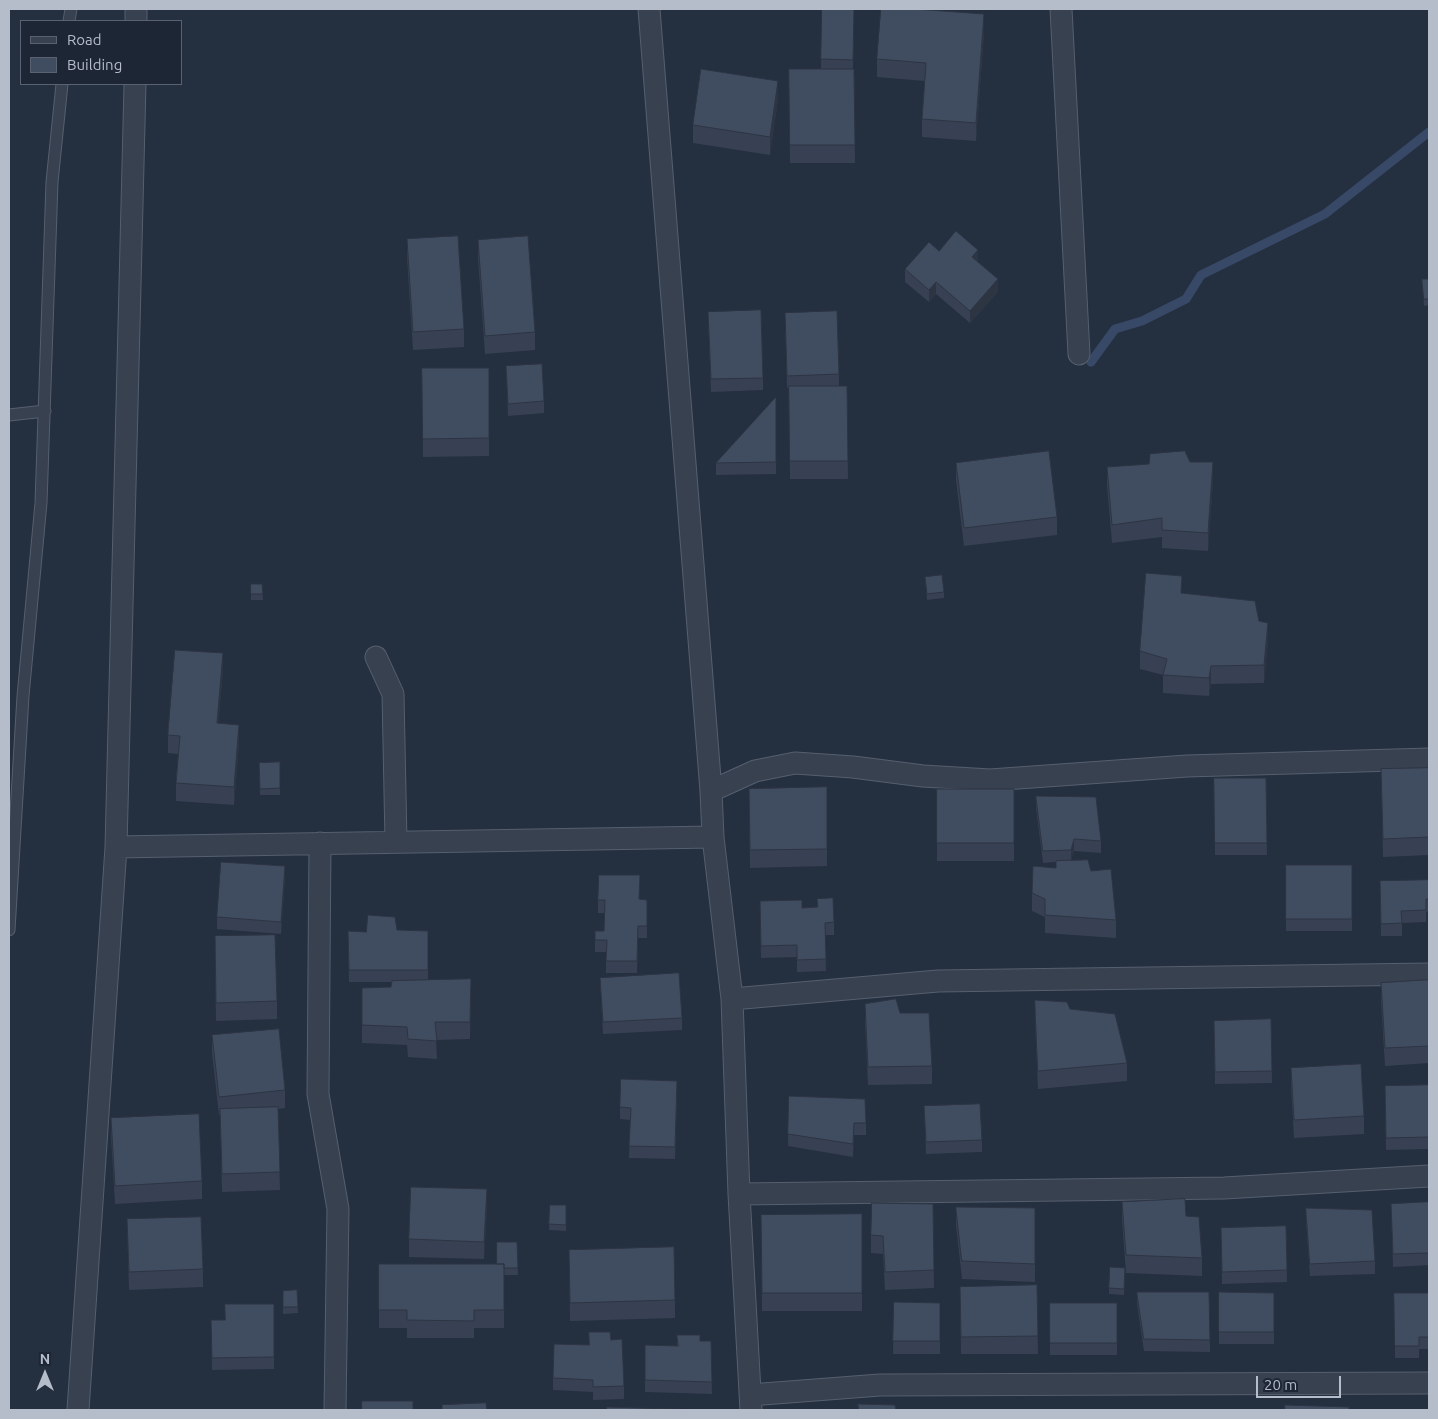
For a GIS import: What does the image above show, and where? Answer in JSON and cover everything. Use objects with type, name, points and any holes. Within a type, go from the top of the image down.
[{"type":"street","points":[[649,9],[712,791],[713,837],[732,999],[739,1194],[751,1403],[880,1384],[1429,1383]]},
{"type":"street","points":[[1061,9],[1079,354]]},
{"type":"street","points":[[78,1410],[116,847],[135,85]]},
{"type":"street","points":[[376,657],[393,694],[396,842]]},
{"type":"street","points":[[712,791],[755,770],[795,763],[853,767],[923,776],[990,780],[1187,766],[1429,759]]},
{"type":"street","points":[[116,847],[713,837]]},
{"type":"street","points":[[320,843],[318,1094],[338,1209],[335,1410]]},
{"type":"street","points":[[732,999],[938,981],[1429,974]]},
{"type":"street","points":[[739,1194],[1224,1188],[1429,1176]]},
{"type":"lane","points":[[9,930],[23,696],[41,503],[52,182],[62,85]]},
{"type":"lane","points":[[9,415],[45,411]]},
{"type":"building","points":[[822,9],[854,9],[853,60],[821,59]]},
{"type":"building","points":[[881,9],[915,9],[984,14],[976,123],[922,119],[926,63],[877,59]]},
{"type":"building","points":[[701,69],[778,81],[770,137],[693,125]]},
{"type":"building","points":[[789,69],[854,69],[855,145],[790,145]]},
{"type":"building","points":[[956,231],[978,250],[972,257],[998,279],[970,311],[936,282],[929,290],[905,269],[929,242],[939,251]]},
{"type":"building","points":[[458,236],[464,329],[413,332],[407,239]]},
{"type":"building","points":[[528,236],[535,332],[485,336],[478,240]]},
{"type":"building","points":[[1422,279],[1429,279],[1429,299],[1424,299]]},
{"type":"building","points":[[761,310],[763,378],[711,379],[708,312]]},
{"type":"building","points":[[837,311],[839,374],[787,376],[785,313]]},
{"type":"building","points":[[542,364],[544,401],[508,404],[506,366]]},
{"type":"building","points":[[422,368],[489,368],[489,438],[423,439]]},
{"type":"building","points":[[789,386],[847,386],[848,461],[790,461]]},
{"type":"building","points":[[776,397],[776,462],[716,463]]},
{"type":"building","points":[[1049,451],[1057,517],[964,528],[956,463]]},
{"type":"building","points":[[1185,451],[1190,462],[1213,462],[1208,533],[1162,530],[1162,518],[1112,525],[1107,467],[1149,464],[1150,454]]},
{"type":"building","points":[[1146,573],[1182,576],[1181,593],[1255,601],[1259,621],[1268,623],[1264,665],[1211,666],[1209,678],[1163,675],[1167,659],[1140,651]]},
{"type":"building","points":[[942,575],[944,592],[927,594],[925,577]]},
{"type":"building","points":[[251,584],[262,584],[263,594],[251,594]]},
{"type":"building","points":[[175,650],[223,653],[217,723],[239,725],[234,787],[176,783],[180,736],[168,735]]},
{"type":"building","points":[[280,762],[280,788],[260,789],[259,763]]},
{"type":"building","points":[[1429,768],[1429,837],[1383,839],[1381,769]]},
{"type":"building","points":[[1214,778],[1266,778],[1267,843],[1215,843]]},
{"type":"building","points":[[827,787],[827,849],[750,850],[749,789]]},
{"type":"building","points":[[937,789],[1014,789],[1014,843],[937,843]]},
{"type":"building","points":[[1036,796],[1096,797],[1101,841],[1074,839],[1071,850],[1043,851]]},
{"type":"building","points":[[1088,860],[1091,871],[1111,869],[1116,920],[1045,915],[1045,899],[1032,893],[1033,866],[1056,868],[1056,861]]},
{"type":"building","points":[[221,862],[285,866],[281,922],[217,917]]},
{"type":"building","points":[[1286,865],[1352,865],[1352,919],[1286,919]]},
{"type":"building","points":[[599,875],[640,875],[639,899],[647,900],[647,926],[638,926],[637,961],[606,961],[607,940],[595,940],[595,931],[604,931],[605,900],[598,900]]},
{"type":"building","points":[[1429,880],[1429,899],[1426,899],[1426,910],[1401,911],[1402,923],[1381,924],[1380,881]]},
{"type":"building","points":[[833,898],[834,922],[825,923],[826,959],[797,960],[797,945],[761,946],[760,901],[802,900],[802,908],[818,907],[817,899]]},
{"type":"building","points":[[368,915],[395,917],[397,930],[428,931],[428,970],[349,970],[348,931],[366,932]]},
{"type":"building","points":[[275,935],[277,1001],[216,1003],[215,936]]},
{"type":"building","points":[[679,973],[682,1018],[603,1022],[600,978]]},
{"type":"building","points":[[471,979],[470,1022],[435,1022],[437,1041],[408,1039],[407,1027],[362,1025],[362,988],[391,987],[392,981]]},
{"type":"building","points":[[1429,980],[1429,1046],[1385,1048],[1381,983]]},
{"type":"building","points":[[896,999],[900,1013],[929,1013],[932,1066],[868,1067],[865,1004]]},
{"type":"building","points":[[1035,1000],[1067,1002],[1070,1009],[1115,1014],[1127,1063],[1038,1071]]},
{"type":"building","points":[[1271,1019],[1272,1071],[1215,1072],[1214,1021]]},
{"type":"building","points":[[279,1029],[285,1090],[219,1097],[212,1035]]},
{"type":"building","points":[[1361,1064],[1364,1116],[1294,1120],[1291,1068]]},
{"type":"building","points":[[621,1079],[677,1081],[675,1147],[629,1146],[631,1108],[620,1107]]},
{"type":"building","points":[[1429,1085],[1429,1137],[1386,1138],[1385,1086]]},
{"type":"building","points":[[789,1096],[865,1099],[866,1123],[854,1123],[853,1144],[788,1134]]},
{"type":"building","points":[[980,1104],[982,1140],[926,1142],[924,1106]]},
{"type":"building","points":[[278,1107],[280,1172],[222,1174],[220,1109]]},
{"type":"building","points":[[199,1114],[202,1181],[115,1186],[111,1118]]},
{"type":"building","points":[[411,1187],[487,1189],[484,1242],[409,1239]]},
{"type":"building","points":[[1185,1199],[1186,1216],[1199,1217],[1202,1258],[1126,1255],[1122,1202]]},
{"type":"building","points":[[1429,1202],[1429,1253],[1393,1254],[1391,1204]]},
{"type":"building","points":[[872,1203],[933,1204],[934,1270],[885,1272],[883,1236],[871,1235]]},
{"type":"building","points":[[550,1205],[566,1205],[566,1225],[549,1224]]},
{"type":"building","points":[[956,1207],[1035,1208],[1035,1264],[962,1261]]},
{"type":"building","points":[[1306,1208],[1372,1210],[1375,1261],[1310,1264]]},
{"type":"building","points":[[862,1214],[862,1293],[762,1293],[761,1215]]},
{"type":"building","points":[[201,1217],[203,1269],[129,1272],[127,1219]]},
{"type":"building","points":[[1286,1226],[1287,1270],[1222,1272],[1221,1228]]},
{"type":"building","points":[[497,1242],[517,1242],[518,1268],[504,1268],[504,1264],[497,1264]]},
{"type":"building","points":[[674,1247],[675,1300],[570,1303],[569,1250]]},
{"type":"building","points":[[379,1264],[504,1264],[504,1310],[474,1310],[474,1321],[407,1320],[407,1310],[379,1310]]},
{"type":"building","points":[[1110,1267],[1125,1268],[1124,1289],[1109,1288]]},
{"type":"building","points":[[1037,1285],[1038,1336],[961,1337],[960,1287]]},
{"type":"building","points":[[297,1290],[298,1307],[283,1307],[283,1291]]},
{"type":"building","points":[[1137,1292],[1209,1292],[1210,1340],[1144,1339]]},
{"type":"building","points":[[1219,1292],[1274,1293],[1274,1332],[1219,1332]]},
{"type":"building","points":[[1394,1293],[1429,1293],[1429,1337],[1419,1337],[1419,1346],[1395,1346]]},
{"type":"building","points":[[894,1302],[940,1303],[940,1341],[893,1341]]},
{"type":"building","points":[[1050,1303],[1117,1303],[1117,1343],[1050,1343]]},
{"type":"building","points":[[225,1304],[274,1304],[274,1357],[212,1358],[211,1320],[225,1320]]},
{"type":"building","points":[[589,1332],[610,1332],[611,1340],[622,1339],[624,1386],[593,1387],[593,1380],[553,1378],[554,1344],[589,1345]]},
{"type":"building","points":[[677,1335],[700,1335],[700,1341],[711,1341],[712,1382],[645,1380],[645,1345],[678,1346]]},
{"type":"building","points":[[362,1401],[413,1401],[413,1410],[362,1410]]},
{"type":"building","points":[[486,1403],[487,1410],[442,1410],[442,1405]]},
{"type":"building","points":[[858,1404],[895,1405],[896,1410],[859,1410]]},
{"type":"building","points":[[1285,1405],[1349,1407],[1349,1410],[1285,1410]]},
{"type":"building","points":[[607,1407],[703,1410],[607,1410]]},
{"type":"waterway","points":[[1091,362],[1115,329],[1142,321],[1186,299],[1201,275],[1325,214],[1429,132]]}]
